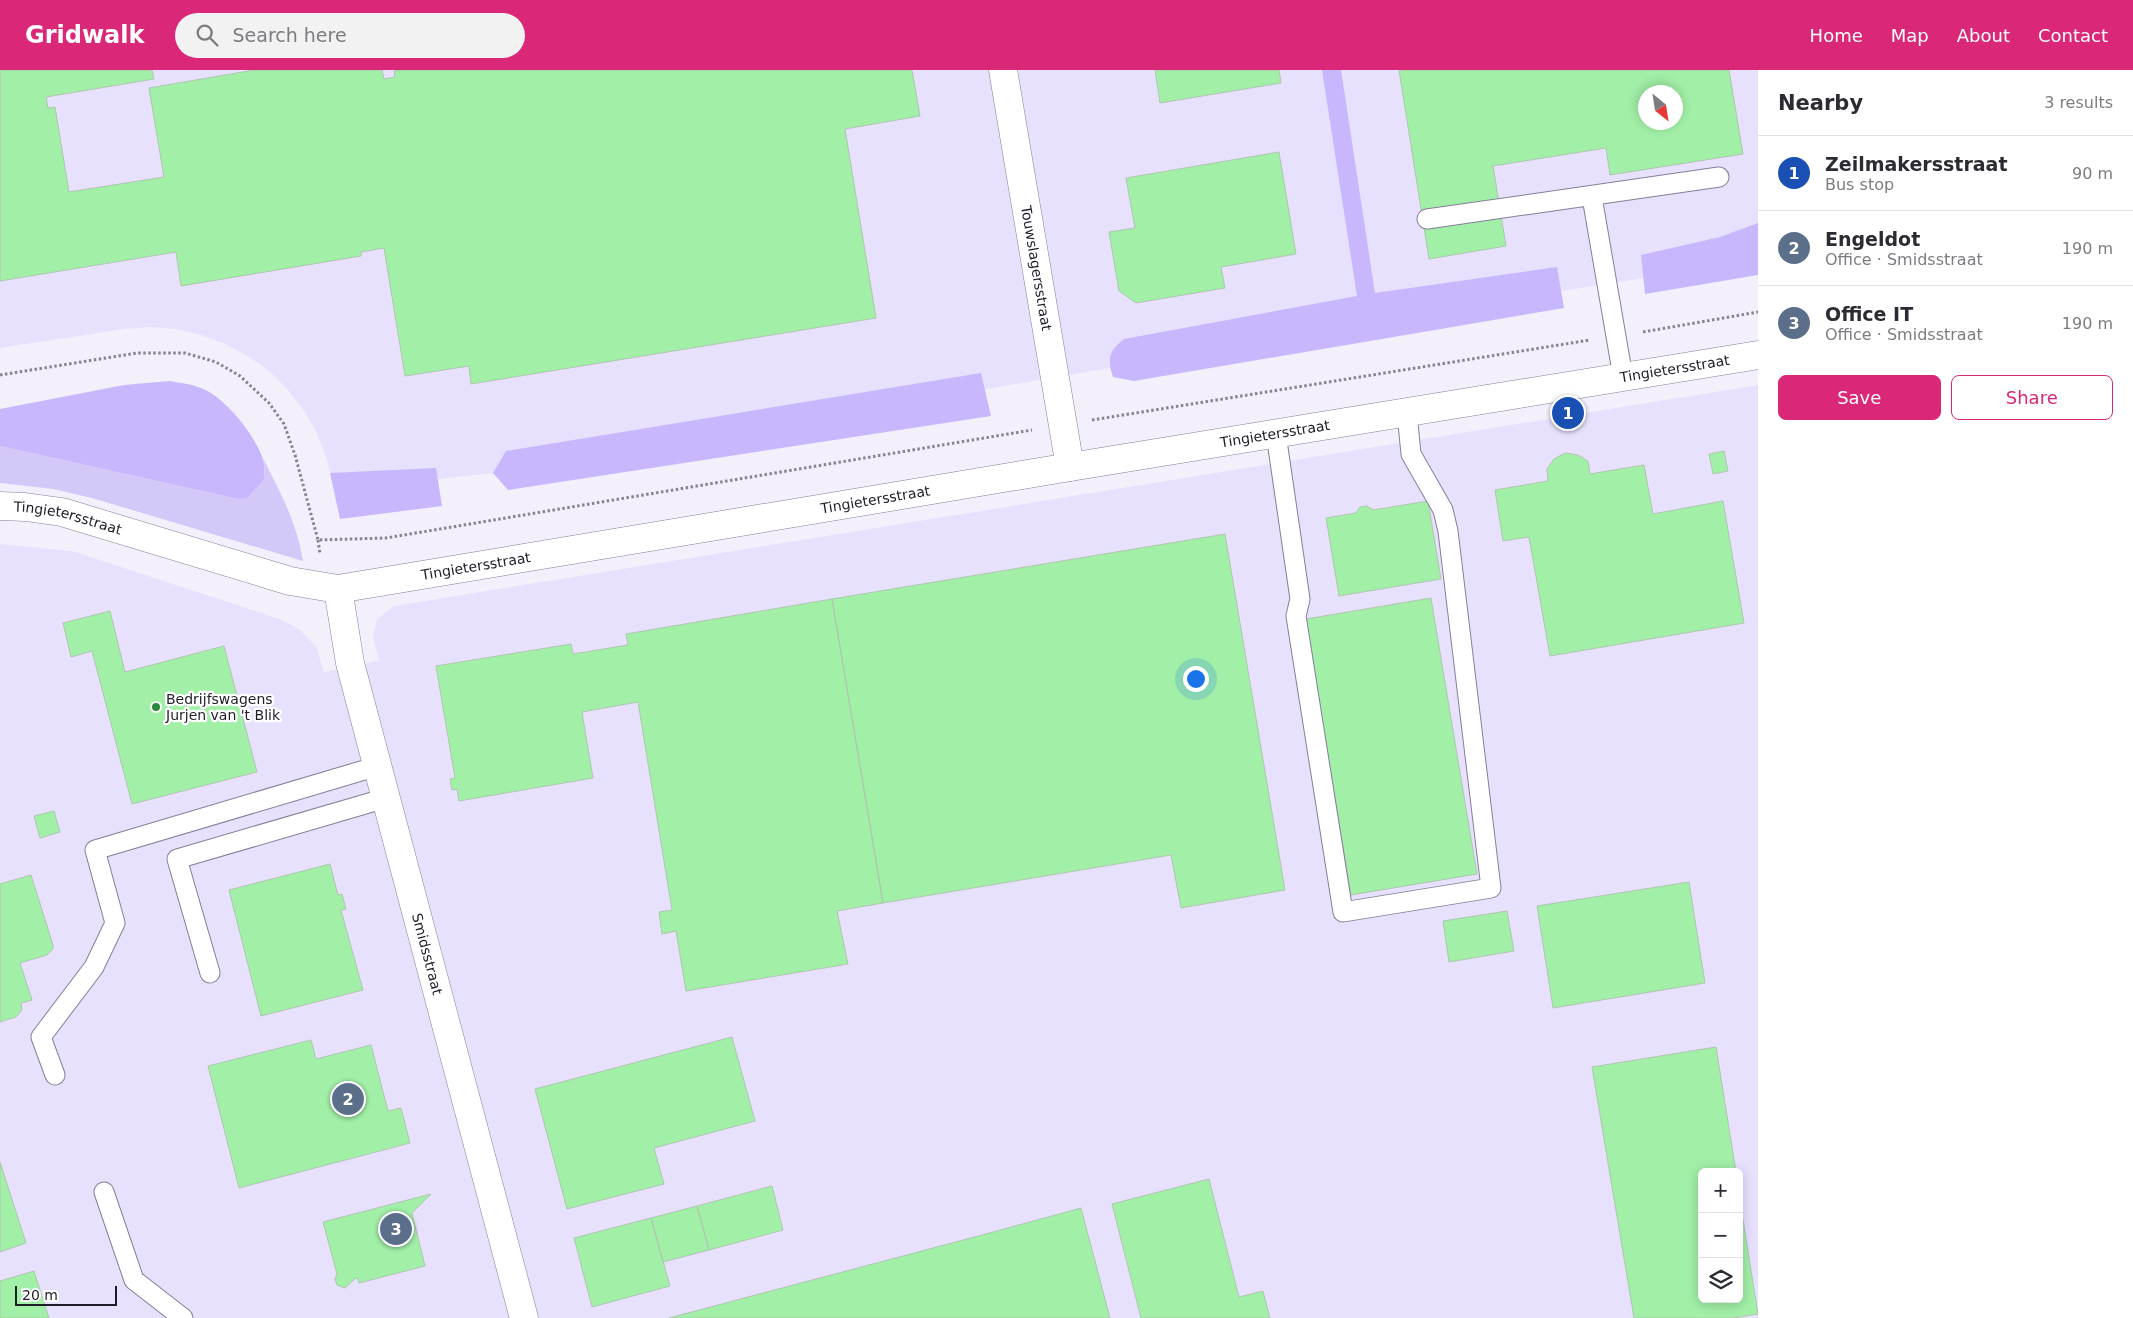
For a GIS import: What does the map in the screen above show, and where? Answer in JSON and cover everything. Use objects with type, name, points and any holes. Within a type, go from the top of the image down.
[{"type":"street","name":"Touwslagersstraat","points":[[1003,70],[1070,467]]},
{"type":"street","name":"Tingietersstraat","points":[[0,506],[62,512],[290,581],[338,589],[1070,467],[1758,356]]},
{"type":"street","name":"Smidsstraat","points":[[338,589],[350,663],[524,1318]]},
{"type":"lane","points":[[1427,219],[1719,178]]},
{"type":"lane","points":[[1592,196],[1623,377]]},
{"type":"lane","points":[[1276,434],[1300,599],[1296,616],[1343,912],[1491,888],[1448,531],[1443,510],[1411,454],[1407,412]]},
{"type":"lane","points":[[55,1075],[41,1037],[94,967],[116,923],[95,850],[378,766]]},
{"type":"lane","points":[[210,972],[177,859],[386,798]]},
{"type":"lane","points":[[104,1192],[134,1280],[183,1318]]},
{"type":"path","points":[[0,375],[137,353],[185,353],[216,362],[240,376],[269,403],[284,424],[295,455],[318,540],[386,538],[1062,425],[1615,337],[1758,312]]},
{"type":"shaded area","points":[[0,70],[1758,70],[1758,252],[1657,276],[1493,302],[509,471],[336,491],[316,431],[303,409],[269,371],[248,356],[225,344],[201,335],[176,329],[150,327],[124,329],[0,348]]},
{"type":"shaded area","points":[[1322,70],[1341,70],[1375,293],[1557,267],[1564,308],[1134,381],[1113,377],[1110,365],[1112,351],[1124,339],[1357,296]]},
{"type":"shaded area","points":[[1758,223],[1758,275],[1645,294],[1641,255],[1720,237]]},
{"type":"shaded area","points":[[981,373],[991,416],[508,490],[493,473],[506,451]]},
{"type":"shaded area","points":[[170,381],[201,388],[210,393],[229,408],[246,428],[263,459],[265,478],[247,498],[238,499],[0,446],[0,409],[124,385]]},
{"type":"shaded area","points":[[1758,385],[1758,1318],[0,1318],[0,544],[72,551],[277,618],[299,629],[316,646],[324,672],[379,661],[373,637],[377,619],[394,606]]},
{"type":"shaded area","points":[[0,446],[238,499],[265,478],[264,460],[292,521],[303,561],[92,498],[53,489],[0,483]]},
{"type":"shaded area","points":[[436,468],[442,506],[340,519],[330,473]]},
{"type":"building","points":[[0,70],[152,70],[154,79],[46,97],[48,108],[55,107],[69,192],[164,177],[149,88],[254,70],[382,70],[384,79],[395,77],[394,71],[403,70],[912,70],[920,116],[845,129],[876,318],[471,384],[469,366],[405,376],[384,248],[361,252],[361,256],[181,286],[176,252],[0,281]]},
{"type":"building","points":[[1155,70],[1279,70],[1281,83],[1160,103]]},
{"type":"building","points":[[1399,70],[1729,70],[1743,154],[1610,175],[1606,148],[1493,166],[1506,246],[1429,259]]},
{"type":"building","points":[[1279,152],[1296,254],[1221,267],[1225,288],[1136,303],[1119,291],[1109,232],[1135,228],[1126,178]]},
{"type":"building","points":[[1724,451],[1728,471],[1713,474],[1709,454]]},
{"type":"building","points":[[1565,453],[1578,455],[1588,461],[1590,474],[1644,465],[1653,514],[1723,501],[1744,623],[1550,656],[1529,537],[1503,541],[1495,490],[1548,481],[1547,469],[1554,459]]},
{"type":"building","points":[[1428,501],[1441,579],[1339,596],[1326,518],[1356,513],[1360,507],[1367,506],[1373,510]]},
{"type":"building","points":[[1225,534],[1285,890],[1181,908],[1171,855],[883,903],[832,599]]},
{"type":"building","points":[[1431,598],[1477,874],[1351,895],[1306,619]]},
{"type":"building","points":[[832,599],[883,903],[837,911],[848,964],[686,991],[676,931],[662,934],[659,912],[672,910],[638,702],[582,712],[593,778],[459,801],[457,789],[452,790],[450,779],[455,778],[436,666],[571,644],[573,654],[628,645],[626,634]]},
{"type":"building","points":[[110,611],[125,672],[224,646],[257,772],[132,804],[92,651],[71,657],[63,623]]},
{"type":"building","points":[[54,811],[60,832],[40,838],[34,816]]},
{"type":"building","points":[[330,864],[338,895],[342,894],[346,909],[341,910],[363,990],[261,1016],[229,890]]},
{"type":"building","points":[[31,875],[53,949],[47,955],[20,963],[32,1000],[21,1003],[22,1010],[16,1017],[0,1022],[0,884]]},
{"type":"building","points":[[1689,882],[1705,983],[1553,1008],[1537,906]]},
{"type":"building","points":[[1507,911],[1514,951],[1449,962],[1443,921]]},
{"type":"building","points":[[732,1037],[755,1121],[654,1148],[664,1184],[567,1209],[535,1089]]},
{"type":"building","points":[[311,1040],[316,1059],[371,1045],[388,1111],[401,1108],[410,1143],[239,1188],[208,1066]]},
{"type":"building","points":[[1716,1047],[1735,1168],[1698,1168],[1698,1303],[1743,1303],[1743,1220],[1758,1314],[1733,1318],[1634,1318],[1592,1067]]},
{"type":"building","points":[[0,1162],[26,1243],[0,1252]]},
{"type":"building","points":[[1209,1179],[1239,1297],[1263,1291],[1270,1318],[1141,1318],[1112,1204]]},
{"type":"building","points":[[772,1186],[783,1230],[709,1250],[697,1206]]},
{"type":"building","points":[[431,1194],[412,1213],[425,1266],[359,1283],[357,1277],[345,1288],[337,1285],[335,1279],[337,1274],[323,1222]]},
{"type":"building","points":[[697,1206],[709,1250],[663,1262],[651,1218]]},
{"type":"building","points":[[1081,1208],[1110,1318],[669,1318],[982,1235]]},
{"type":"building","points":[[651,1218],[670,1286],[592,1307],[574,1238]]},
{"type":"building","points":[[34,1271],[49,1318],[0,1318],[0,1281]]},
{"type":"place","name":"Zeilmakersstraat","points":[[1568,413]]},
{"type":"place","name":"Bedrijfswagens Jurjen van 't Blik","points":[[156,707]]},
{"type":"place","name":"Engeldot","points":[[348,1099]]},
{"type":"place","name":"Office IT","points":[[396,1229]]}]
